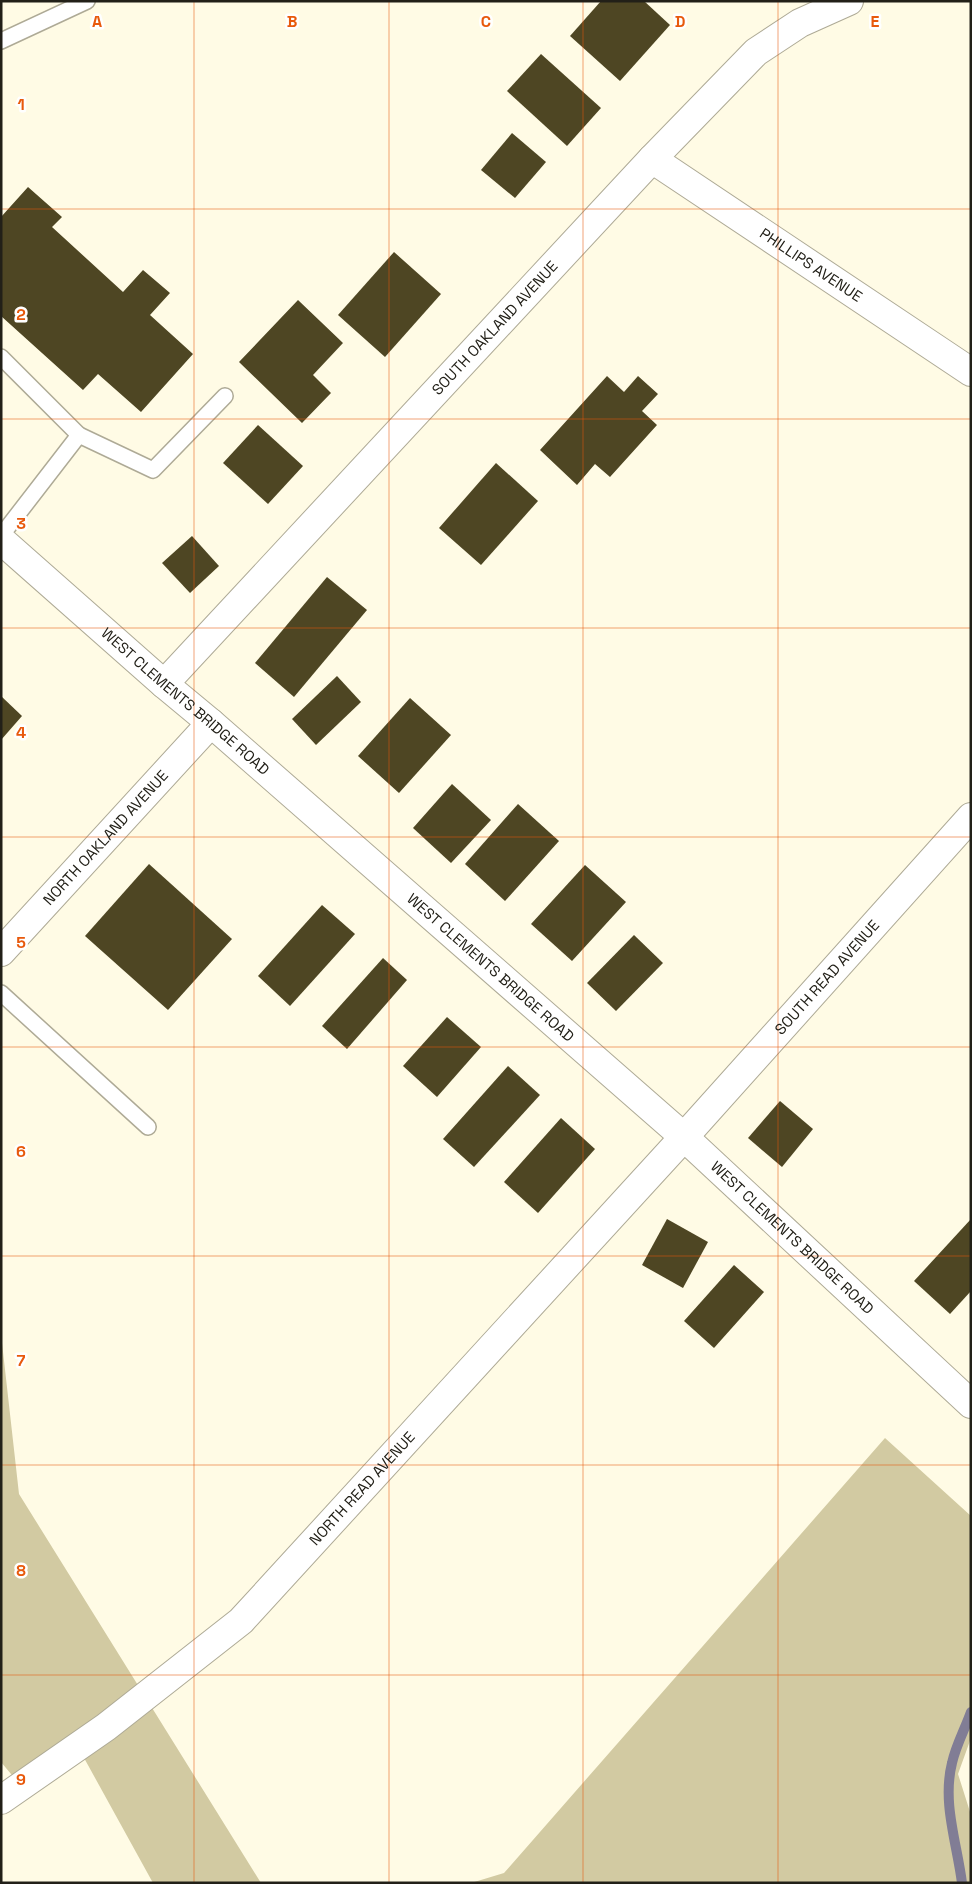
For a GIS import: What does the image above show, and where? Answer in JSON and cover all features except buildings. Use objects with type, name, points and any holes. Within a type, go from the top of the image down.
[{"type":"street","name":"SOUTH OAKLAND AVENUE","points":[[164,684],[652,159],[756,52],[800,23],[849,1]]},
{"type":"street","name":"PHILLIPS AVENUE","points":[[652,159],[971,372]]},
{"type":"street","name":"WEST CLEMENTS BRIDGE ROAD","points":[[1,538],[164,684],[684,1137],[971,1404]]},
{"type":"street","name":"NORTH OAKLAND AVENUE","points":[[1,952],[211,723]]},
{"type":"street","name":"SOUTH READ AVENUE","points":[[684,1137],[971,817]]},
{"type":"street","name":"NORTH READ AVENUE","points":[[1,1800],[106,1727],[242,1621],[684,1137]]},
{"type":"lane","points":[[1,41],[86,1]]},
{"type":"lane","points":[[1,357],[79,435],[152,470],[225,396]]},
{"type":"lane","points":[[1,538],[79,435]]},
{"type":"lane","points":[[1,993],[148,1127]]},
{"type":"shaded area","points":[[1,1334],[19,1494],[261,1883],[153,1883],[78,1747],[26,1792],[1,1762]]},
{"type":"shaded area","points":[[885,1438],[971,1516],[971,1738],[958,1774],[971,1815],[971,1883],[471,1883],[504,1873]]},
{"type":"waterway","points":[[962,1883],[949,1808],[949,1778],[956,1750],[971,1712]]}]
